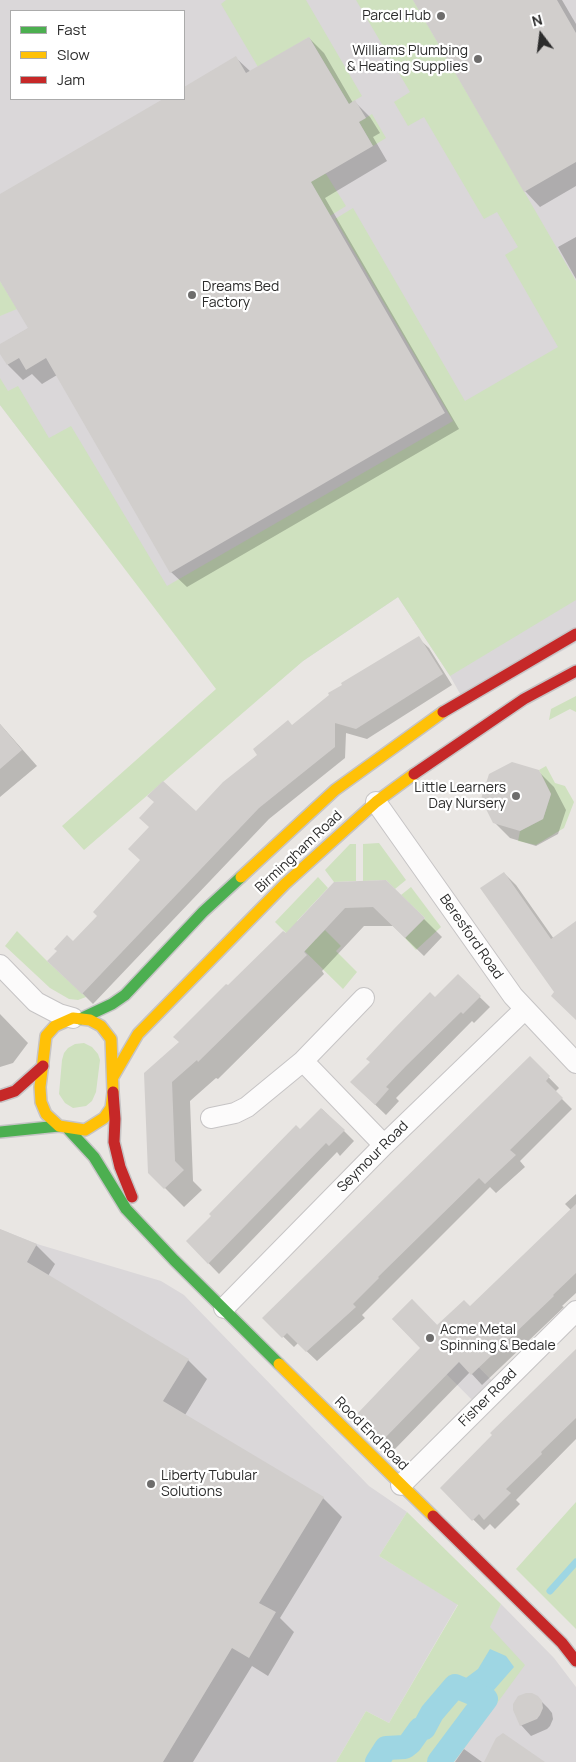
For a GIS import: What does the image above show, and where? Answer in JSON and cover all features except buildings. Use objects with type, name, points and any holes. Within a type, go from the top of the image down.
[{"type":"main road","name":"Birmingham Road","points":[[45,1040],[46,1036],[55,1026],[66,1020],[98,1012],[125,995],[203,912],[335,790],[452,706],[576,634]]},
{"type":"main road","name":"Birmingham Road","points":[[113,1077],[138,1034],[284,884],[376,802],[436,758],[524,699],[576,671]]},
{"type":"main road","points":[[0,1132],[64,1128],[85,1130],[97,1124],[111,1108],[113,1077],[111,1039],[101,1026],[90,1020],[76,1018]]},
{"type":"main road","points":[[45,1040],[41,1102],[46,1114],[64,1128]]},
{"type":"main road","points":[[0,1096],[15,1091],[43,1066]]},
{"type":"main road","name":"Rood End Road","points":[[113,1092],[114,1142],[120,1167],[146,1228]]},
{"type":"main road","name":"Rood End Road","points":[[64,1128],[94,1157],[126,1209],[146,1228],[174,1260],[576,1660]]},
{"type":"street","name":"Beresford Road","points":[[376,802],[512,996],[576,1063]]},
{"type":"street","points":[[0,965],[36,1002],[59,1014],[76,1018]]},
{"type":"street","points":[[211,1118],[235,1113],[247,1107],[303,1061],[364,998]]},
{"type":"street","points":[[36,1002],[45,1040]]},
{"type":"street","name":"Seymour Road","points":[[224,1308],[384,1145],[525,1009]]},
{"type":"street","points":[[303,1061],[384,1145]]},
{"type":"street","name":"Fisher Road","points":[[400,1485],[576,1311]]},
{"type":"shaded area","points":[[0,0],[576,0],[576,643],[467,706],[450,676],[398,597],[303,661],[238,716],[0,405]]},
{"type":"shaded area","name":"Liberty Tubular Solutions","points":[[0,1229],[37,1244],[161,1281],[184,1295],[369,1486],[407,1512],[379,1556],[458,1604],[389,1723],[366,1711],[336,1762],[0,1762]]},
{"type":"shaded area","name":"Acme Metal Spinning & Bedale","points":[[412,1299],[499,1388],[479,1407],[392,1319]]},
{"type":"shaded area","points":[[501,1604],[554,1658],[576,1687],[576,1762],[454,1762],[464,1747],[489,1626]]},
{"type":"green space","points":[[226,0],[306,0],[362,96],[349,104],[309,37],[258,67],[221,4]]},
{"type":"green space","points":[[356,0],[413,0],[576,281],[576,600],[450,676],[398,597],[303,661],[84,850],[62,826],[216,689],[0,405],[0,378],[8,391],[18,386],[49,438],[71,426],[167,586],[453,421],[335,219],[353,208],[465,401],[558,347],[505,255],[518,247],[497,212],[484,219],[424,117],[408,126],[394,102],[410,92]]},
{"type":"green space","points":[[372,114],[386,138],[373,146],[359,122]]},
{"type":"green space","points":[[311,168],[326,174],[346,206],[330,216],[305,172]]},
{"type":"green space","points":[[0,281],[17,309],[0,316]]},
{"type":"green space","points":[[576,696],[576,712],[570,709],[549,720],[551,709]]},
{"type":"green space","points":[[546,766],[555,783],[565,786],[574,802],[564,828],[536,845],[518,841],[520,831],[543,819],[551,794],[539,770]]},
{"type":"green space","points":[[379,843],[406,880],[395,889],[386,880],[363,881],[363,844]]},
{"type":"green space","points":[[350,844],[356,844],[356,881],[334,882],[325,870]]},
{"type":"green space","points":[[318,877],[328,888],[297,921],[316,939],[325,930],[341,946],[336,951],[357,972],[343,989],[275,922]]},
{"type":"green space","points":[[411,887],[441,927],[416,950],[405,938],[425,918],[401,895]]},
{"type":"green space","points":[[17,931],[86,997],[78,1000],[69,999],[50,988],[5,946]]},
{"type":"green space","points":[[84,1043],[92,1047],[100,1060],[96,1092],[92,1101],[86,1106],[73,1108],[65,1103],[59,1094],[62,1060],[68,1048],[75,1044]]},
{"type":"green space","points":[[576,1502],[576,1629],[516,1569]]},
{"type":"green space","points":[[407,1512],[501,1604],[490,1627],[525,1665],[454,1762],[336,1762],[366,1711],[389,1723],[458,1605],[379,1556]]},
{"type":"water","points":[[490,1649],[506,1656],[514,1667],[486,1699],[455,1686],[478,1669]]},
{"type":"waterway","points":[[550,1591],[576,1562]]},
{"type":"waterway","points":[[377,1762],[386,1748],[405,1747],[410,1743],[420,1729],[424,1728],[432,1713],[455,1686],[486,1699],[439,1762]]},
{"type":"traffic: fast","points":[[80,1019],[112,1004],[125,995],[203,912],[241,877]]},
{"type":"traffic: fast","points":[[0,1132],[59,1126]]},
{"type":"traffic: fast","points":[[69,1130],[94,1157],[126,1209],[174,1260],[279,1364]]},
{"type":"traffic: slow","points":[[241,877],[335,790],[443,712]]},
{"type":"traffic: slow","points":[[113,1077],[138,1034],[285,884],[376,802],[414,774]]},
{"type":"traffic: slow","points":[[73,1018],[90,1020],[101,1026],[111,1039],[113,1092],[111,1108],[104,1118],[85,1130],[59,1126],[46,1114],[41,1102],[40,1087],[46,1036],[55,1026],[73,1018]]},
{"type":"traffic: slow","points":[[279,1364],[433,1516]]},
{"type":"traffic: jam","points":[[443,712],[576,634]]},
{"type":"traffic: jam","points":[[414,774],[524,699],[576,671]]},
{"type":"traffic: jam","points":[[0,1096],[15,1091],[43,1066]]},
{"type":"traffic: jam","points":[[113,1092],[114,1142],[120,1167],[132,1197]]},
{"type":"traffic: jam","points":[[433,1516],[562,1643],[576,1661]]},
{"type":"place","name":"Parcel Hub","points":[[441,16]]},
{"type":"place","name":"Williams Plumbing & Heating Supplies","points":[[478,59]]},
{"type":"place","name":"Dreams Bed Factory","points":[[192,295]]},
{"type":"place","name":"Little Learners Day Nursery","points":[[516,796]]},
{"type":"place","name":"Acme Metal Spinning & Bedale","points":[[430,1338]]},
{"type":"place","name":"Liberty Tubular Solutions","points":[[151,1484]]}]
